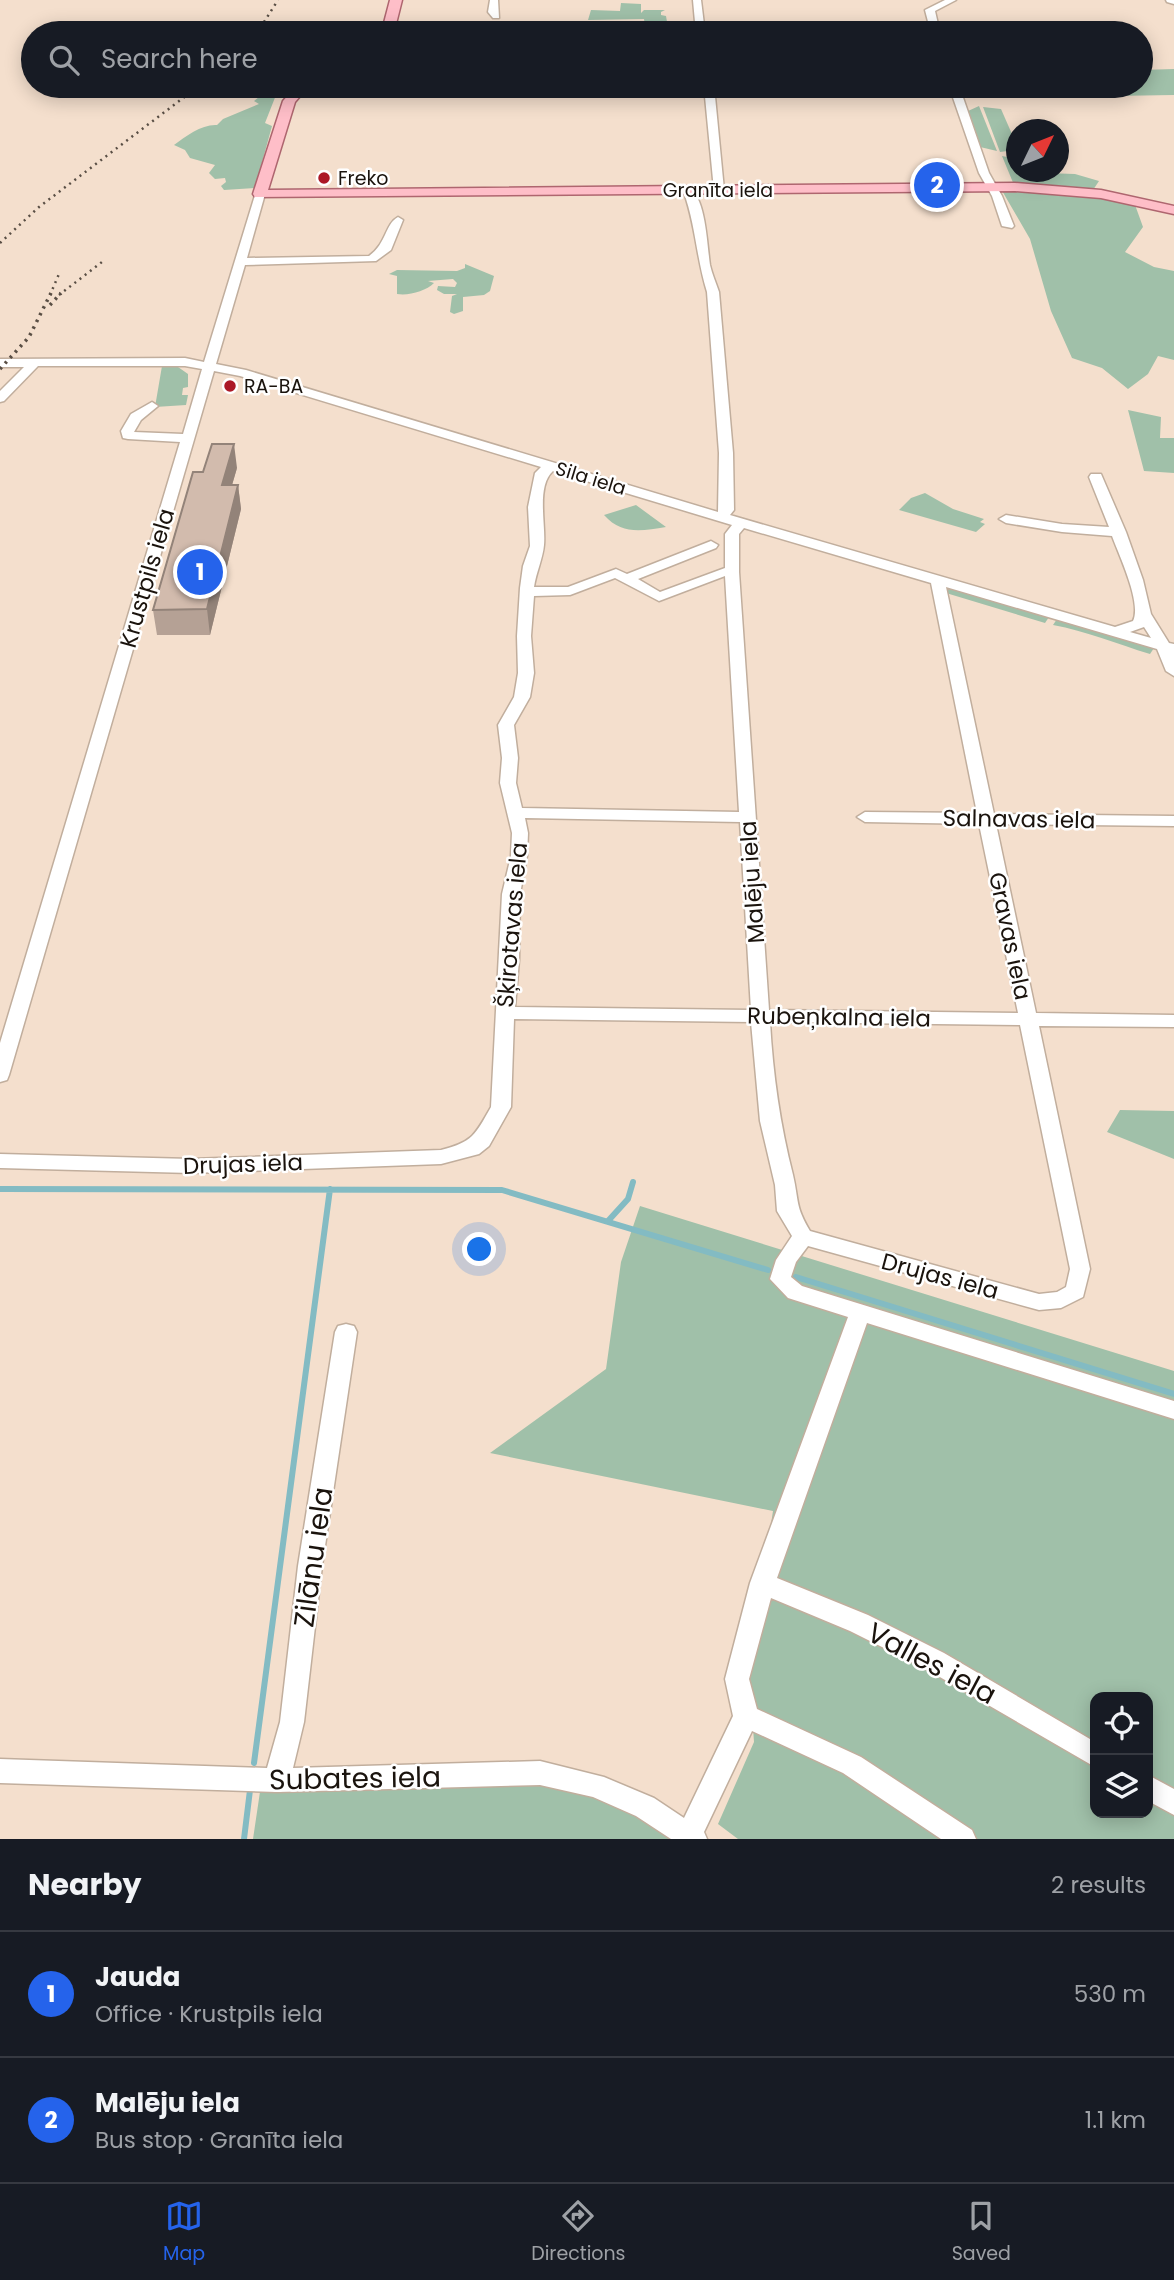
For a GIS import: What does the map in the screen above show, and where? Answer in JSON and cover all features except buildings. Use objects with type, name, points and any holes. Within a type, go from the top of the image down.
[{"type":"main road","points":[[391,21],[396,0]]},
{"type":"main road","name":"Krustpils iela","points":[[260,194],[292,98]]},
{"type":"main road","name":"Granīta iela","points":[[260,194],[990,187],[1077,191],[1129,199],[1174,210]]},
{"type":"street","points":[[494,0],[493,12],[496,16]]},
{"type":"street","points":[[697,0],[700,21]]},
{"type":"street","points":[[932,21],[930,10],[952,0]]},
{"type":"street","points":[[710,98],[719,190]]},
{"type":"street","points":[[958,98],[1007,226]]},
{"type":"street","points":[[688,190],[699,219],[705,268],[713,292],[719,344],[727,510],[721,517]]},
{"type":"street","name":"Krustpils iela","points":[[0,1075],[260,194]]},
{"type":"street","points":[[239,262],[372,259],[385,250],[398,220]]},
{"type":"street","points":[[0,398],[36,362]]},
{"type":"street","name":"Sila iela","points":[[0,363],[186,362],[260,378],[1169,648]]},
{"type":"street","points":[[152,406],[136,417],[127,431],[128,435],[151,439],[187,438]]},
{"type":"street","name":"Šķirotavas iela","points":[[482,1140],[501,1107],[505,1013],[510,969],[510,894],[519,856],[520,833],[508,783],[510,758],[506,725],[522,697],[526,673],[527,592],[530,566],[537,546],[535,507],[542,473],[551,465]]},
{"type":"street","points":[[1096,477],[1136,580],[1144,614],[1169,648],[1174,671]]},
{"type":"street","points":[[1006,519],[1062,528],[1119,532]]},
{"type":"street","name":"Malēju iela","points":[[741,523],[732,534],[732,572],[764,1075],[770,1121],[785,1185],[787,1211],[803,1237]]},
{"type":"street","points":[[629,578],[711,545]]},
{"type":"street","points":[[527,592],[570,591],[616,573],[659,597],[721,572],[732,572]]},
{"type":"street","name":"Gravas iela","points":[[939,580],[985,818],[1080,1269],[1076,1291]]},
{"type":"street","points":[[1114,632],[1139,624],[1144,614]]},
{"type":"street","points":[[516,813],[748,817]]},
{"type":"street","name":"Salnavas iela","points":[[865,817],[1174,821]]},
{"type":"street","name":"Rubeņkalna iela","points":[[505,1013],[1174,1021]]},
{"type":"street","name":"Drujas iela","points":[[0,1161],[191,1166],[441,1157],[472,1149],[482,1140]]},
{"type":"street","points":[[803,1237],[786,1261],[780,1279],[796,1292],[1174,1410]]},
{"type":"street","name":"Drujas iela","points":[[803,1237],[893,1264],[1039,1302],[1061,1300],[1076,1291]]},
{"type":"street","points":[[692,1837],[746,1716],[737,1679],[762,1583],[860,1311]]},
{"type":"street","name":"Zilānu iela","points":[[277,1780],[292,1722],[310,1566],[346,1332]]},
{"type":"street","name":"Valles iela","points":[[762,1583],[859,1623],[935,1661],[1090,1752]]},
{"type":"street","points":[[746,1716],[852,1765],[962,1839]]},
{"type":"street","name":"Subates iela","points":[[0,1771],[277,1780],[540,1773],[595,1785],[645,1807],[692,1837]]},
{"type":"street","points":[[1153,1790],[1174,1803]]},
{"type":"green space","points":[[621,3],[641,4],[641,13],[644,10],[665,10],[661,15],[666,16],[667,21],[588,20],[591,10],[620,11]]},
{"type":"green space","points":[[1174,69],[1174,95],[1153,95],[1153,70]]},
{"type":"green space","points":[[258,98],[275,98],[265,123],[272,126],[255,188],[224,190],[221,186],[226,182],[225,178],[215,179],[209,173],[215,165],[190,158],[185,150],[174,145],[189,134],[217,125],[223,119],[259,104],[254,101]]},
{"type":"green space","points":[[979,106],[997,151],[980,147],[968,111]]},
{"type":"green space","points":[[983,107],[1001,109],[1006,120],[1006,151],[1000,152]]},
{"type":"green space","points":[[1069,174],[1099,181],[1093,190],[1014,185],[1013,182],[1069,182]]},
{"type":"green space","points":[[1001,189],[1062,192],[1134,202],[1143,227],[1125,252],[1154,267],[1174,271],[1174,360],[1158,356],[1148,374],[1128,389],[1102,368],[1072,358],[1051,311],[1030,239]]},
{"type":"green space","points":[[465,264],[494,276],[490,291],[484,295],[463,297],[463,311],[454,314],[450,312],[452,296],[457,294],[444,294],[437,290],[438,286],[455,287],[457,283],[453,279],[428,281],[434,283],[422,291],[397,294],[397,276],[389,274],[397,270],[457,271],[465,268]]},
{"type":"green space","points":[[162,366],[178,367],[188,374],[188,387],[183,388],[182,395],[188,395],[186,405],[155,407]]},
{"type":"green space","points":[[1128,410],[1161,417],[1160,438],[1174,438],[1174,473],[1144,471]]},
{"type":"green space","points":[[925,493],[953,509],[984,519],[980,522],[985,524],[976,532],[899,510],[911,498]]},
{"type":"green space","points":[[636,505],[666,527],[625,529],[604,515]]},
{"type":"green space","points":[[946,587],[1049,617],[1045,623],[946,593]]},
{"type":"green space","points":[[1057,619],[1154,648],[1150,654],[1053,625]]},
{"type":"green space","points":[[1120,1110],[1174,1111],[1174,1159],[1107,1132]]},
{"type":"green space","points":[[640,1206],[1174,1371],[1174,1839],[738,1839],[718,1824],[754,1742],[749,1668],[773,1511],[490,1453],[606,1369],[621,1262]]},
{"type":"green space","points":[[554,1782],[627,1808],[677,1839],[253,1839],[261,1785]]},
{"type":"waterway","points":[[608,1221],[628,1199],[633,1182]]},
{"type":"waterway","points":[[0,1189],[330,1190]]},
{"type":"waterway","points":[[254,1763],[330,1190]]},
{"type":"waterway","points":[[330,1190],[502,1190],[768,1270]]},
{"type":"waterway","points":[[796,1277],[1174,1394]]},
{"type":"waterway","points":[[244,1839],[250,1790]]},
{"type":"railway","points":[[265,21],[278,0]]},
{"type":"railway","points":[[0,243],[39,207],[183,98]]},
{"type":"railway","points":[[60,295],[102,262]]},
{"type":"railway","points":[[50,295],[59,274]]},
{"type":"railway","points":[[0,369],[29,337],[50,295]]},
{"type":"railway","points":[[50,305],[60,295]]},
{"type":"place","name":"Freko","points":[[324,178]]},
{"type":"place","name":"Malēju iela","points":[[937,185]]},
{"type":"place","name":"RA-BA","points":[[230,386]]},
{"type":"place","name":"Jauda","points":[[200,572]]}]
